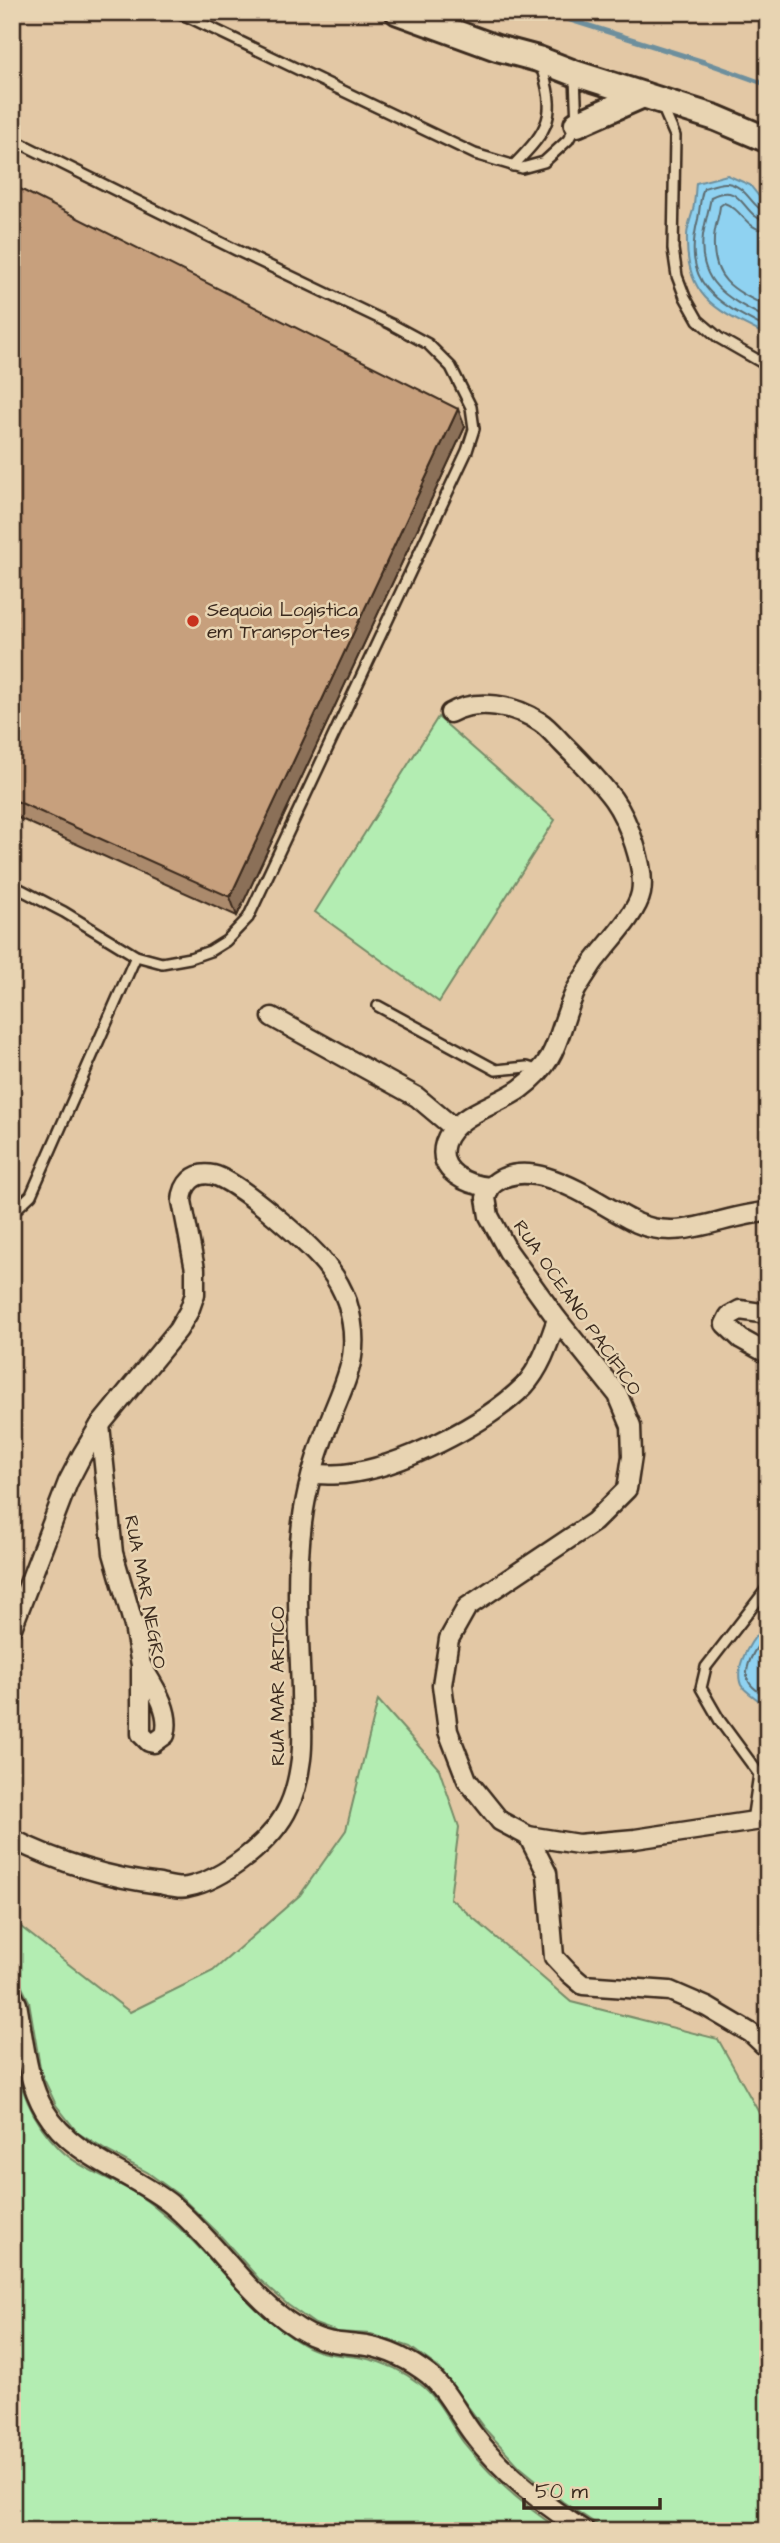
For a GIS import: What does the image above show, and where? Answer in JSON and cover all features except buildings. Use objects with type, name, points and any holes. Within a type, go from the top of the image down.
[{"type":"main road","points":[[398,12],[498,48],[716,118],[768,140]]},
{"type":"main road","points":[[577,124],[651,97]]},
{"type":"street","points":[[450,713],[462,706],[477,704],[508,707],[540,722],[579,760],[614,800],[633,841],[641,873],[641,895],[622,927],[594,961],[576,989],[553,1055],[518,1090],[459,1122],[444,1146],[444,1160],[452,1172],[463,1181],[490,1187],[510,1176],[529,1175],[548,1179],[582,1191],[638,1224],[681,1231],[734,1217],[768,1212]]},
{"type":"street","points":[[272,1017],[417,1097],[454,1128]]},
{"type":"street","name":"RUA MAR ARTICO","points":[[12,1839],[43,1854],[133,1881],[185,1888],[218,1876],[243,1860],[288,1809],[297,1785],[302,1757],[300,1541],[304,1505],[353,1356],[355,1328],[346,1298],[328,1267],[276,1217],[228,1182],[212,1175],[199,1175],[186,1182],[181,1201],[195,1269],[195,1294],[189,1311],[178,1331],[100,1425]]},
{"type":"street","name":"RUA OCEANO PACÍFICO","points":[[490,1187],[486,1198],[489,1216],[508,1251],[557,1319],[618,1395],[631,1426],[632,1456],[627,1489],[594,1522],[467,1607],[449,1639],[442,1685],[448,1731],[467,1780],[500,1821],[528,1836]]},
{"type":"street","points":[[768,1314],[740,1310],[729,1316],[725,1324],[741,1339],[768,1354]]},
{"type":"street","points":[[312,1474],[344,1474],[383,1466],[420,1451],[494,1410],[525,1385],[543,1358],[557,1319]]},
{"type":"street","points":[[12,1628],[68,1482],[100,1425]]},
{"type":"street","name":"RUA MAR NEGRO","points":[[100,1425],[113,1553],[134,1626],[141,1665],[141,1734],[149,1742],[159,1740],[166,1730],[162,1704],[141,1665]]},
{"type":"street","points":[[528,1836],[578,1844],[635,1839],[760,1820]]},
{"type":"street","points":[[528,1836],[547,1873],[554,1957],[583,1985],[670,1991],[708,2007],[751,2033],[768,2049]]},
{"type":"street","points":[[12,1994],[17,2004],[29,2076],[45,2112],[70,2142],[141,2182],[173,2206],[251,2288],[309,2334],[334,2344],[369,2346],[404,2358],[432,2377],[474,2436],[511,2476],[585,2531]]},
{"type":"lane","points":[[178,12],[475,155],[522,169],[544,162],[568,140],[577,124],[574,73]]},
{"type":"lane","points":[[513,166],[536,142],[549,120],[547,84],[538,59]]},
{"type":"lane","points":[[651,97],[675,136],[673,249],[677,276],[685,297],[698,320],[719,338],[768,366]]},
{"type":"lane","points":[[12,139],[428,344],[452,367],[471,407],[474,429],[467,451],[248,918],[226,942],[190,958],[162,963],[136,956],[64,912],[12,885]]},
{"type":"lane","points":[[12,1213],[31,1195],[136,956]]},
{"type":"lane","points":[[379,1006],[496,1070],[527,1067],[540,1070]]},
{"type":"lane","points":[[760,1820],[763,1774],[720,1721],[701,1688],[706,1667],[768,1587]]},
{"type":"green space","points":[[438,717],[555,820],[439,1002],[315,912]]},
{"type":"green space","points":[[378,1700],[439,1769],[459,1827],[450,1898],[571,2002],[718,2039],[768,2129],[768,2531],[607,2531],[563,2502],[520,2467],[484,2428],[440,2369],[410,2347],[371,2334],[337,2332],[315,2324],[288,2305],[259,2279],[180,2196],[147,2172],[78,2133],[56,2105],[41,2073],[29,2001],[12,1967],[12,1920],[130,2012],[213,1971],[300,1895],[346,1830]]},
{"type":"green space","points":[[12,2046],[18,2075],[28,2102],[41,2126],[60,2149],[86,2168],[137,2194],[152,2205],[198,2246],[264,2315],[302,2344],[327,2353],[382,2363],[420,2384],[433,2396],[464,2443],[497,2480],[562,2531],[12,2531]]},
{"type":"water","points":[[727,175],[750,185],[768,208],[768,336],[720,310],[699,289],[692,275],[687,236],[696,183]]},
{"type":"water","points":[[768,1624],[768,1699],[758,1700],[741,1685],[740,1669],[746,1651]]},
{"type":"waterway","points":[[545,12],[768,85]]},
{"type":"place","name":"Sequoia Logistica em Transportes","points":[[193,621]]}]
